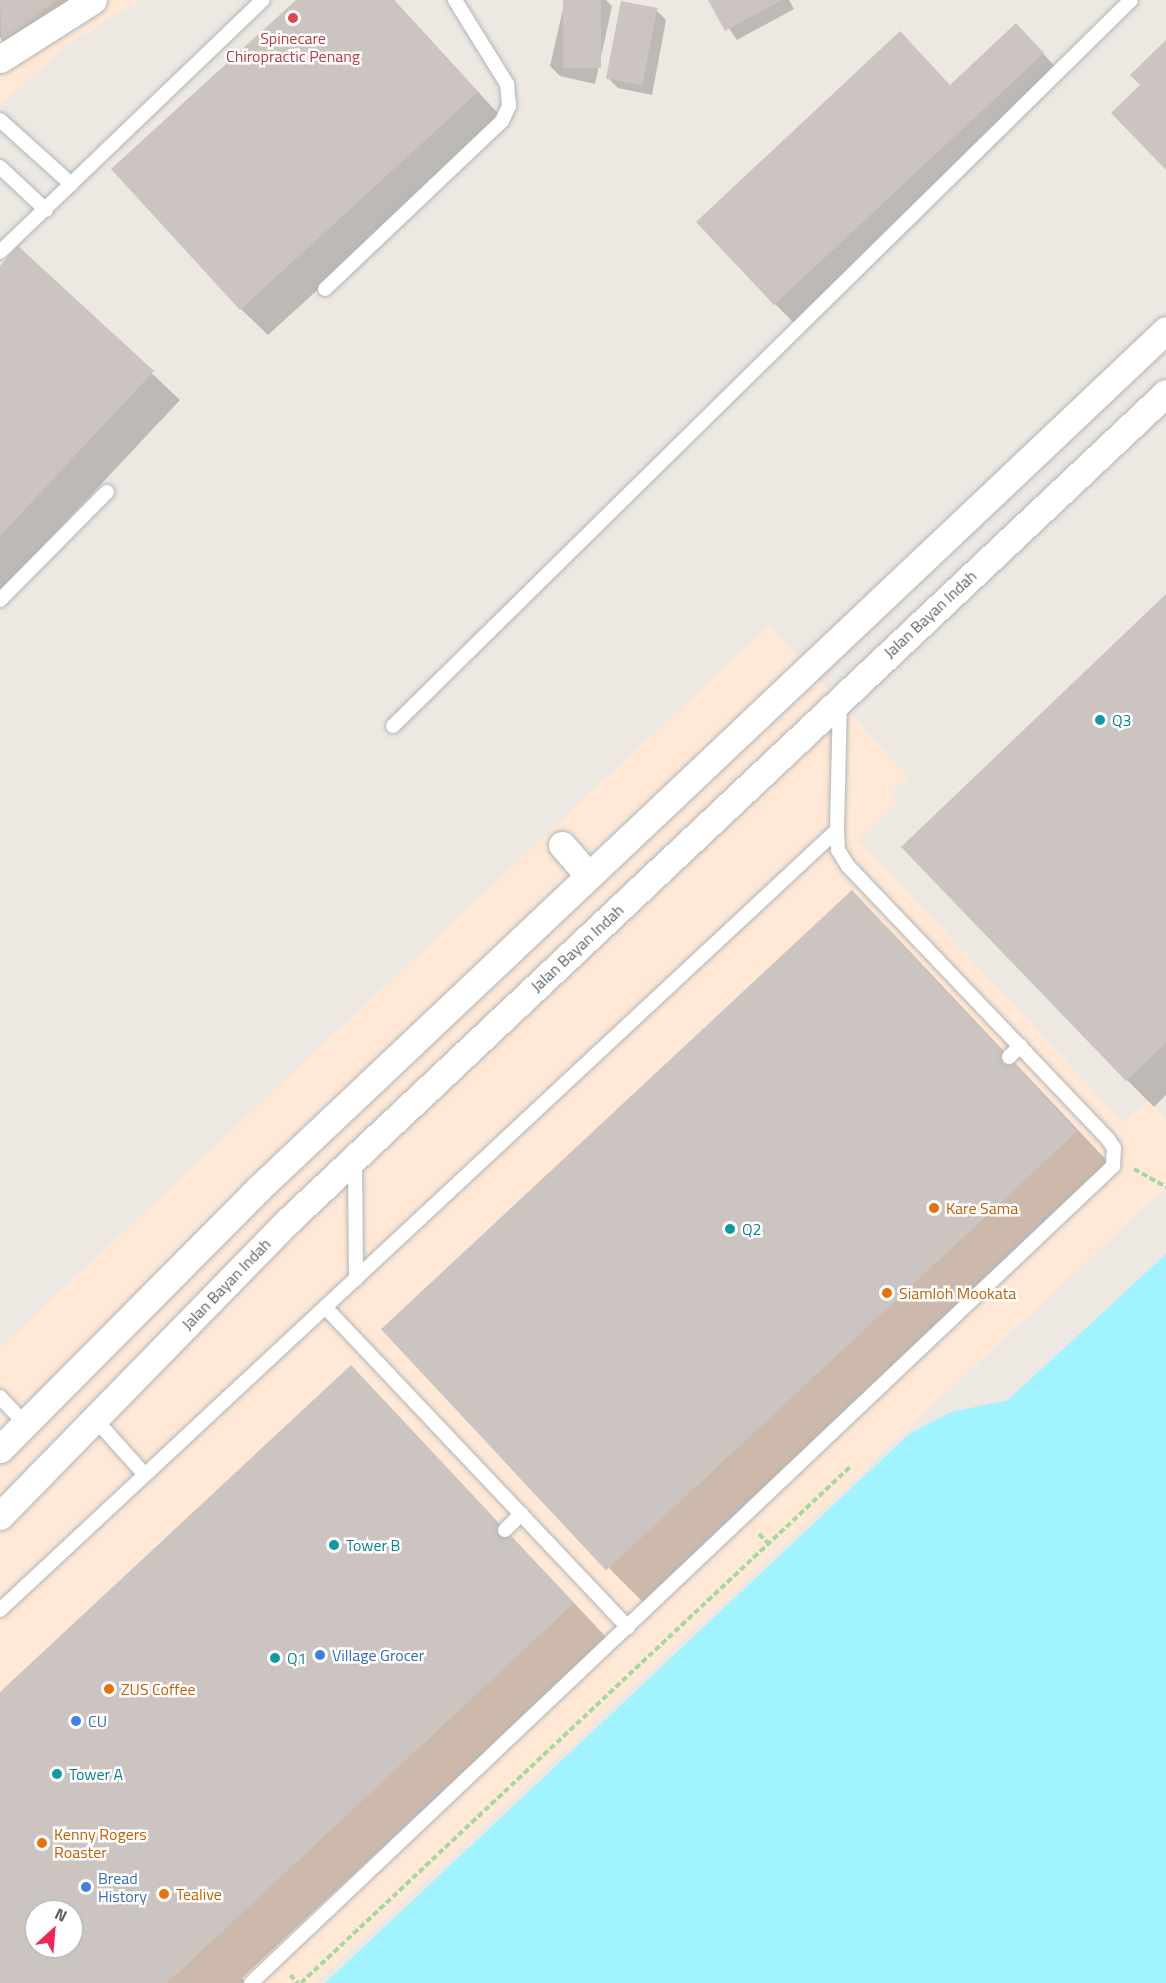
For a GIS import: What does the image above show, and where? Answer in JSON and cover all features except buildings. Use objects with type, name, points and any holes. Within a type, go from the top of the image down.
[{"type":"street","points":[[0,58],[93,0]]},
{"type":"street","points":[[0,1449],[257,1190],[1166,330]]},
{"type":"street","name":"Jalan Bayan Indah","points":[[0,1516],[355,1158],[1166,393]]},
{"type":"street","points":[[562,845],[589,876]]},
{"type":"lane","points":[[0,252],[263,0]]},
{"type":"lane","points":[[325,289],[502,121],[508,106],[507,84],[454,0]]},
{"type":"lane","points":[[393,726],[1131,0]]},
{"type":"lane","points":[[0,120],[71,184]]},
{"type":"lane","points":[[0,167],[46,210]]},
{"type":"lane","points":[[0,600],[107,492]]},
{"type":"lane","points":[[251,1983],[1108,1174],[1115,1158],[1108,1139],[977,1002],[902,934],[838,850],[840,699]]},
{"type":"lane","points":[[0,1610],[837,830]]},
{"type":"lane","points":[[967,1012],[977,1002]]},
{"type":"lane","points":[[1009,1057],[1020,1046]]},
{"type":"lane","points":[[355,1158],[356,1279]]},
{"type":"lane","points":[[326,1307],[628,1627]]},
{"type":"lane","points":[[0,1396],[25,1424]]},
{"type":"lane","points":[[96,1419],[145,1475]]},
{"type":"lane","points":[[505,1530],[521,1514]]},
{"type":"path","points":[[1115,1158],[1166,1187]]},
{"type":"path","points":[[301,1983],[852,1465]]},
{"type":"path","points":[[759,1534],[769,1544]]},
{"type":"path","points":[[632,1661],[638,1666]]},
{"type":"path","points":[[431,1851],[436,1856]]},
{"type":"shaded area","points":[[0,0],[139,0],[67,45],[0,105]]},
{"type":"shaded area","points":[[769,625],[908,777],[890,794],[897,803],[859,840],[1124,1123],[1149,1100],[1166,1119],[1166,1187],[316,1983],[0,1983],[0,1348]]},
{"type":"water","points":[[1166,1254],[1166,1983],[325,1983],[909,1434],[951,1412],[1008,1400]]},
{"type":"place","name":"Spinecare Chiropractic Penang","points":[[293,18]]},
{"type":"place","name":"Q3","points":[[1100,720]]},
{"type":"place","name":"Kare Sama","points":[[934,1208]]},
{"type":"place","name":"Q2","points":[[730,1229]]},
{"type":"place","name":"Siamloh Mookata","points":[[887,1293]]},
{"type":"place","name":"Tower B","points":[[334,1545]]},
{"type":"place","name":"Village Grocer","points":[[320,1655]]},
{"type":"place","name":"Q1","points":[[275,1658]]},
{"type":"place","name":"ZUS Coffee","points":[[109,1689]]},
{"type":"place","name":"CU","points":[[76,1721]]},
{"type":"place","name":"Tower A","points":[[57,1774]]},
{"type":"place","name":"Kenny Rogers Roaster","points":[[42,1843]]},
{"type":"place","name":"Bread History","points":[[86,1887]]},
{"type":"place","name":"Tealive","points":[[164,1894]]}]
